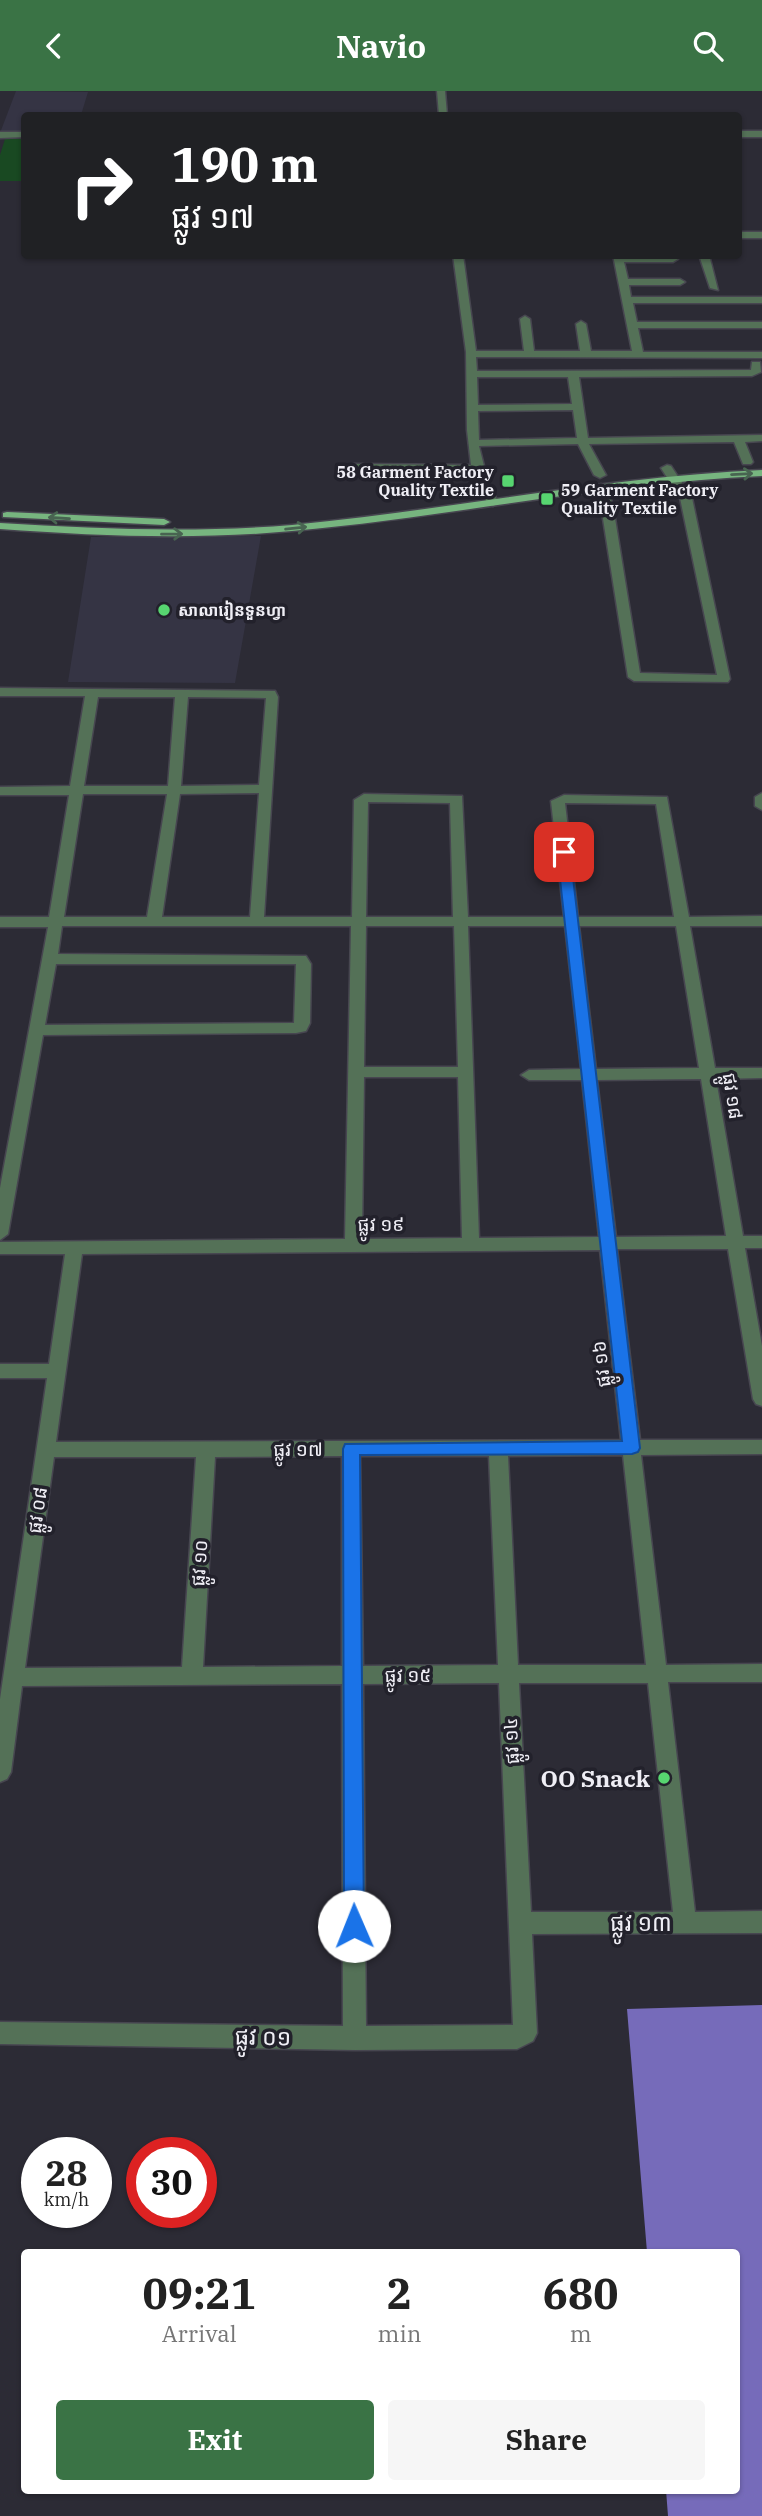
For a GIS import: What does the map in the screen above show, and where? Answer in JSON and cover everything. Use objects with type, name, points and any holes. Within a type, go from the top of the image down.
[{"type":"main road","points":[[0,526],[294,528],[493,503],[667,468],[762,462]]},
{"type":"main road","points":[[229,527],[290,516],[485,492],[601,481],[762,473]]},
{"type":"main road","points":[[0,515],[117,527]]},
{"type":"street","points":[[441,91],[443,112]]},
{"type":"street","points":[[742,135],[762,134]]},
{"type":"street","points":[[0,135],[21,135]]},
{"type":"street","points":[[742,236],[762,235]]},
{"type":"street","points":[[459,259],[471,354],[477,468],[485,492],[493,503]]},
{"type":"street","points":[[619,259],[638,354]]},
{"type":"street","points":[[705,259],[715,288]]},
{"type":"street","points":[[623,282],[680,282]]},
{"type":"street","points":[[626,300],[762,300]]},
{"type":"street","points":[[525,319],[529,354]]},
{"type":"street","points":[[581,324],[586,354]]},
{"type":"street","points":[[631,325],[762,325]]},
{"type":"street","points":[[471,354],[638,354],[759,359],[756,372],[752,373],[471,374]]},
{"type":"street","points":[[573,374],[584,450],[601,481],[607,506],[634,677],[724,679],[686,498],[667,468]]},
{"type":"street","points":[[473,408],[578,407]]},
{"type":"street","points":[[738,438],[747,462]]},
{"type":"street","points":[[474,443],[762,438]]},
{"type":"street","points":[[353,481],[354,461],[477,468]]},
{"type":"street","points":[[0,1234],[56,922],[93,692]]},
{"type":"street","points":[[154,920],[174,790],[182,692]]},
{"type":"street","points":[[0,694],[270,694],[272,697],[257,920]]},
{"type":"street","points":[[0,791],[266,789]]},
{"type":"street","points":[[353,1245],[361,800],[440,797],[457,799],[471,1245]]},
{"type":"street","name":"ផ្លូវ ១៦","points":[[662,800],[558,801],[685,1922]]},
{"type":"street","name":"ផ្លូវ ១៨","points":[[662,800],[762,1399]]},
{"type":"street","points":[[0,922],[762,921]]},
{"type":"street","points":[[36,1030],[296,1028],[302,1023],[302,959],[48,959]]},
{"type":"street","points":[[357,1072],[466,1072]]},
{"type":"street","points":[[529,1075],[762,1073]]},
{"type":"street","name":"ផ្លូវ ១៩","points":[[0,1248],[762,1242]]},
{"type":"street","name":"ផ្លូវ ០៨","points":[[0,1772],[2,1737],[13,1677],[74,1248]]},
{"type":"street","points":[[0,1371],[57,1371]]},
{"type":"street","name":"ផ្លូវ ១៧","points":[[45,1450],[762,1447]]},
{"type":"street","name":"ផ្លូវ ១៤","points":[[498,1448],[525,2033]]},
{"type":"street","name":"ផ្លូវ ១០","points":[[192,1677],[206,1449]]},
{"type":"street","points":[[351,1449],[355,2038]]},
{"type":"street","name":"ផ្លូវ ១៥","points":[[13,1677],[762,1673]]},
{"type":"street","name":"ផ្លូវ ១៣","points":[[520,1923],[762,1922]]},
{"type":"street","name":"ផ្លូវ ០១","points":[[0,2033],[355,2038],[517,2037],[525,2033]]},
{"type":"shaded area","points":[[16,91],[88,92],[82,112],[21,112],[21,133],[0,133]]},
{"type":"shaded area","name":"សាលារៀនទួនហ្វា","points":[[261,536],[235,683],[68,682],[91,537]]},
{"type":"shaded area","points":[[762,2005],[762,2516],[668,2516],[666,2494],[740,2494],[740,2249],[647,2249],[627,2009]]},
{"type":"green space","points":[[5,139],[21,139],[21,181],[0,181],[0,155]]},
{"type":"place","name":"58 Garment Factory Quality Textile","points":[[508,481]]},
{"type":"place","name":"59 Garment Factory Quality Textile","points":[[547,499]]},
{"type":"place","name":"សាលារៀនទួនហ្វា","points":[[164,610]]},
{"type":"place","name":"OO Snack","points":[[664,1778]]},
{"type":"route","points":[[354,1926],[351,1449],[632,1448],[564,852]]}]
